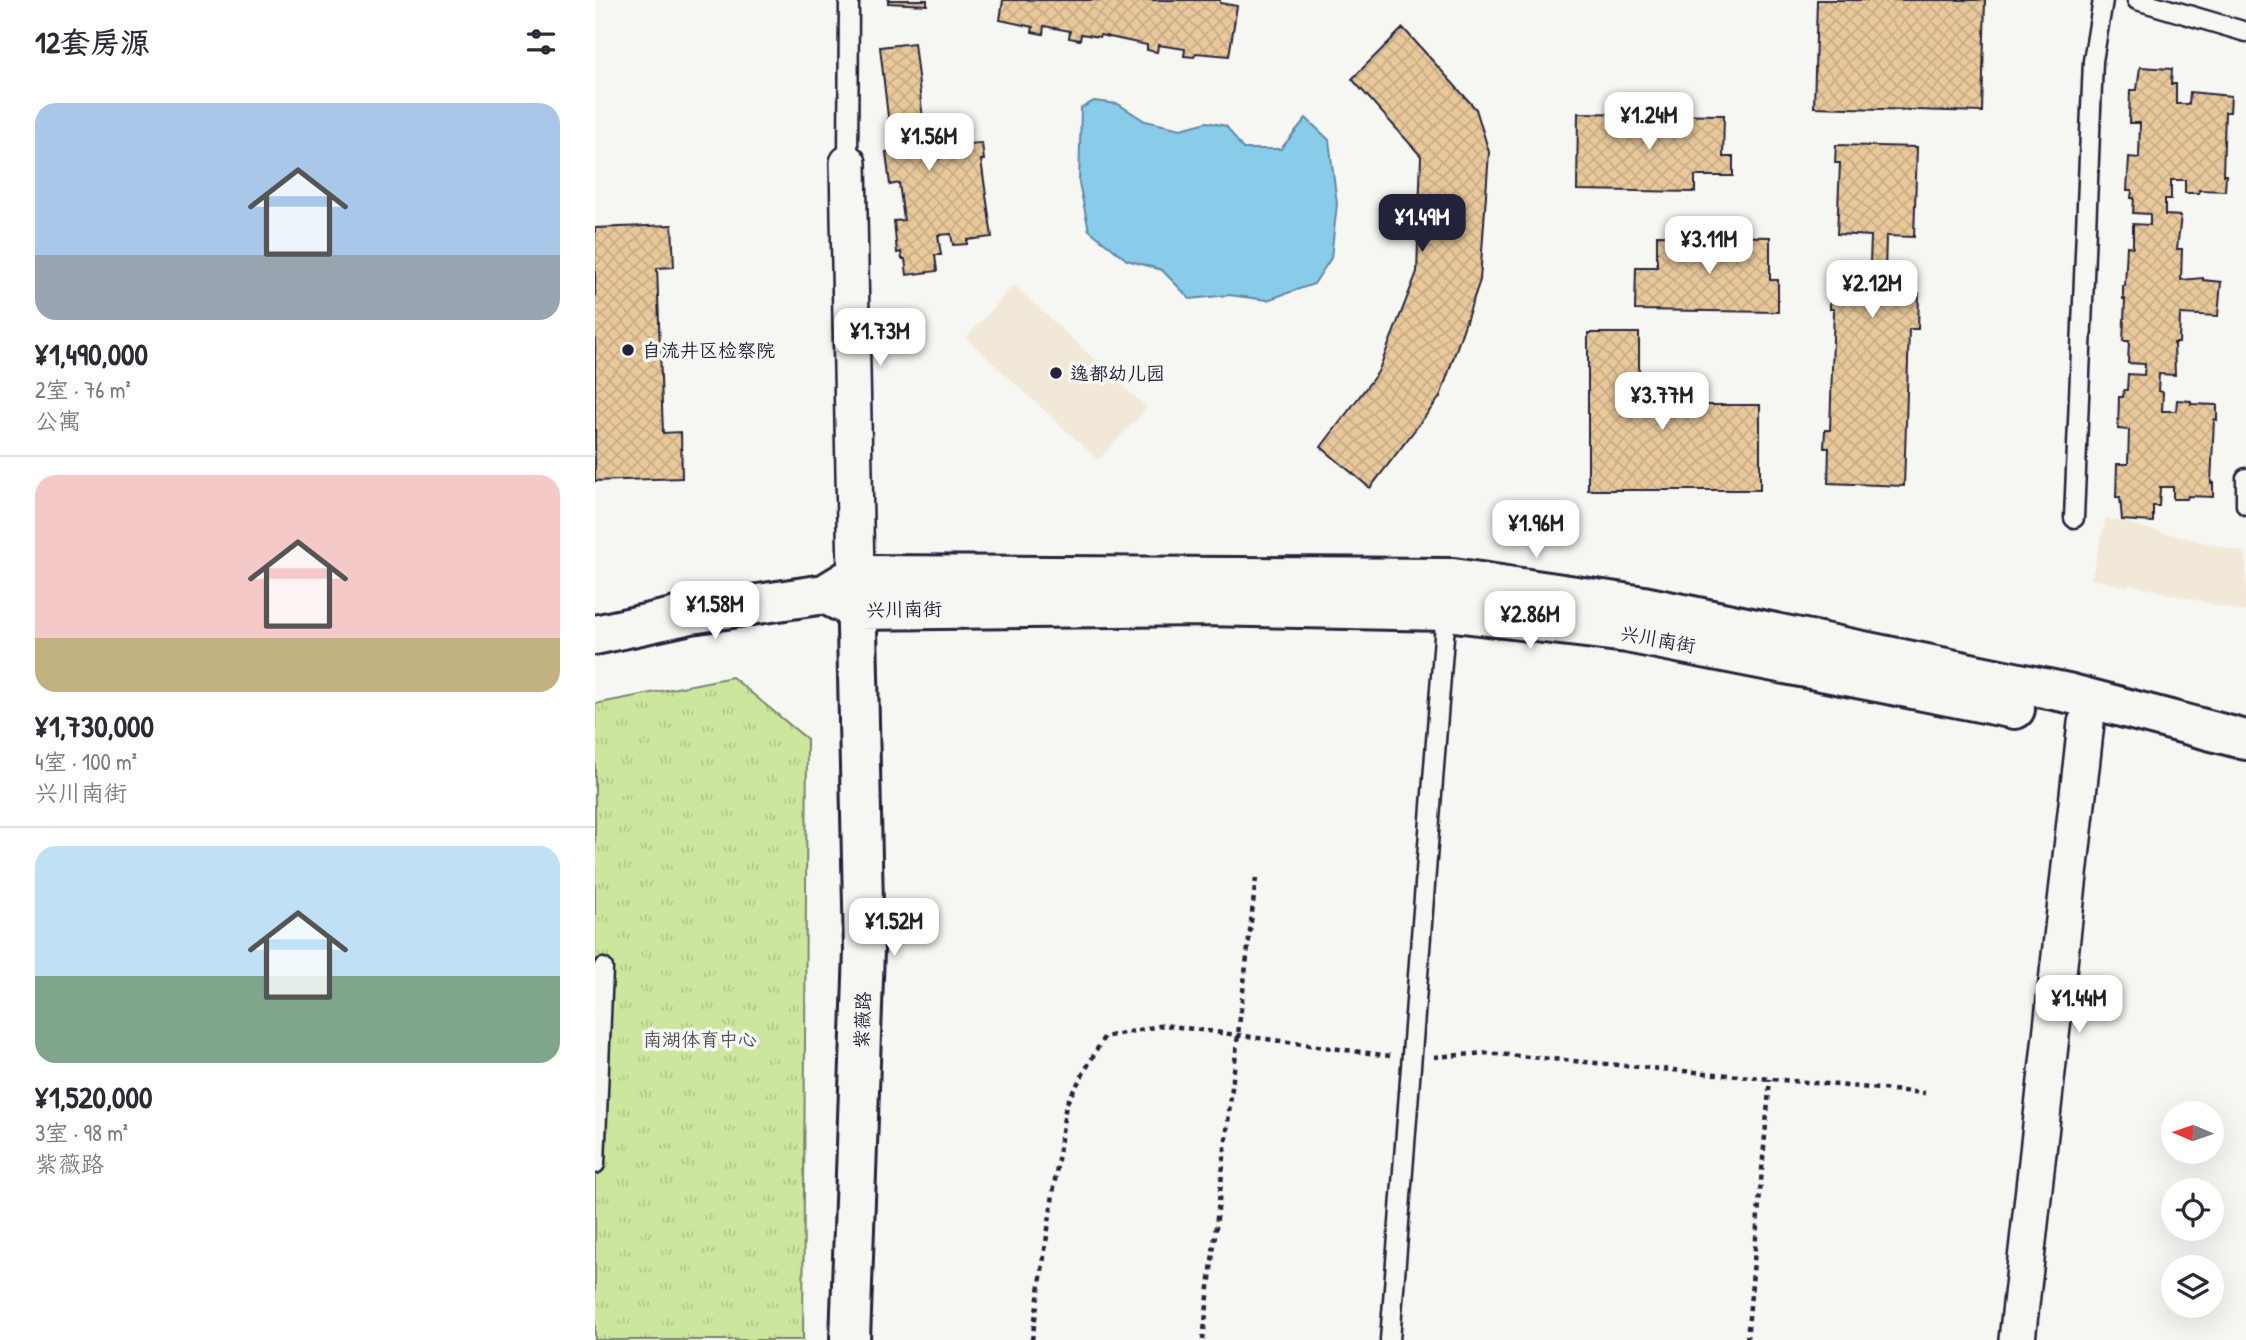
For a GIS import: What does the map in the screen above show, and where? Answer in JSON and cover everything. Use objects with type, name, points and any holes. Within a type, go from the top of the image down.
[{"type":"street","points":[[595,635],[691,614],[846,593],[848,163]]},
{"type":"street","name":"兴川南街","points":[[846,593],[1453,578],[1644,606],[2067,693],[2246,740]]},
{"type":"street","name":"兴川南街","points":[[846,593],[1201,606],[1446,611],[1627,633],[2086,723],[2246,765]]},
{"type":"street","name":"紫薇路","points":[[846,593],[864,951],[850,1340]]},
{"type":"street","points":[[2017,1340],[2086,723]]},
{"type":"lane","points":[[848,163],[849,0]]},
{"type":"lane","points":[[2074,518],[2093,61],[2103,0]]},
{"type":"lane","points":[[2137,0],[2246,32]]},
{"type":"lane","points":[[2246,478],[2246,505]]},
{"type":"lane","points":[[1390,1340],[1446,611]]},
{"type":"lane","points":[[595,1164],[603,968]]},
{"type":"path","points":[[1203,1340],[1256,878]]},
{"type":"path","points":[[1032,1340],[1066,1104],[1104,1037],[1164,1025],[1411,1059],[1486,1053],[1925,1093]]},
{"type":"path","points":[[1747,1340],[1770,1079]]},
{"type":"shaded area","name":"逸都幼儿园","points":[[1014,285],[1147,408],[1098,460],[966,338]]},
{"type":"shaded area","points":[[2106,518],[2246,553],[2246,612],[2129,584],[2128,587],[2091,579]]},
{"type":"green space","name":"南湖体育中心","points":[[732,677],[807,739],[803,1340],[595,1340],[595,704]]},
{"type":"water","points":[[1094,101],[1118,104],[1145,121],[1181,129],[1207,122],[1226,126],[1243,149],[1281,149],[1306,118],[1329,140],[1337,204],[1331,258],[1314,284],[1267,300],[1229,295],[1190,299],[1162,270],[1127,260],[1089,230],[1079,183],[1081,108]]},
{"type":"building","points":[[888,0],[927,0],[927,5],[888,3]]},
{"type":"building","points":[[1003,0],[1220,0],[1220,3],[1237,6],[1229,56],[1196,53],[1194,57],[1184,56],[1185,49],[1158,45],[1157,52],[1147,50],[1147,45],[1100,35],[1081,34],[1080,40],[1069,38],[1070,31],[1044,26],[1043,34],[1032,32],[1033,27],[1000,20]]},
{"type":"building","points":[[1817,0],[1985,0],[1982,112],[1814,107]]},
{"type":"building","points":[[1403,28],[1476,109],[1489,152],[1480,280],[1440,397],[1370,488],[1321,447],[1378,372],[1417,272],[1421,156],[1352,79]]},
{"type":"building","points":[[914,43],[925,136],[928,136],[931,159],[941,158],[940,146],[982,143],[984,160],[981,160],[992,237],[953,245],[951,234],[938,235],[941,255],[935,255],[937,271],[907,275],[905,259],[902,259],[901,252],[897,253],[894,221],[904,220],[899,183],[890,185],[886,152],[890,151],[891,143],[880,47]]},
{"type":"building","points":[[2140,67],[2172,69],[2171,84],[2176,84],[2176,104],[2189,104],[2190,92],[2231,96],[2230,112],[2225,112],[2225,191],[2199,190],[2199,193],[2185,193],[2185,180],[2171,180],[2171,199],[2165,199],[2165,215],[2181,216],[2177,249],[2182,249],[2181,280],[2203,278],[2221,282],[2218,316],[2180,314],[2179,343],[2174,343],[2175,375],[2159,374],[2158,391],[2163,392],[2162,411],[2176,411],[2177,400],[2191,401],[2191,404],[2217,405],[2211,483],[2213,497],[2188,496],[2187,499],[2173,499],[2173,487],[2160,487],[2159,506],[2153,506],[2153,522],[2122,520],[2120,497],[2116,497],[2117,464],[2128,464],[2129,430],[2118,429],[2119,397],[2123,397],[2124,390],[2127,390],[2128,374],[2144,375],[2145,364],[2128,363],[2129,341],[2123,341],[2123,286],[2127,246],[2133,247],[2133,224],[2150,225],[2150,214],[2133,213],[2132,190],[2127,190],[2129,157],[2139,158],[2140,123],[2129,123],[2130,90],[2137,90]]},
{"type":"building","points":[[1578,113],[1724,115],[1723,157],[1733,157],[1733,176],[1695,176],[1695,192],[1577,190]]},
{"type":"building","points":[[1836,145],[1917,147],[1914,237],[1886,236],[1885,273],[1912,274],[1912,293],[1919,293],[1918,329],[1909,329],[1904,486],[1828,483],[1829,448],[1824,448],[1825,430],[1830,430],[1834,309],[1830,309],[1830,290],[1836,290],[1836,263],[1870,264],[1871,236],[1837,234],[1840,163],[1835,163]]},
{"type":"building","name":"自流井区检察院","points":[[672,225],[674,267],[657,268],[663,433],[681,432],[682,478],[595,481],[595,228]]},
{"type":"building","points":[[1657,235],[1770,237],[1770,280],[1778,280],[1778,312],[1635,310],[1636,267],[1657,267]]},
{"type":"building","points":[[1588,333],[1639,333],[1639,405],[1760,405],[1760,490],[1588,490]]},
{"type":"place","name":"自流井区检察院","points":[[628,350]]},
{"type":"place","name":"逸都幼儿园","points":[[1056,373]]}]
